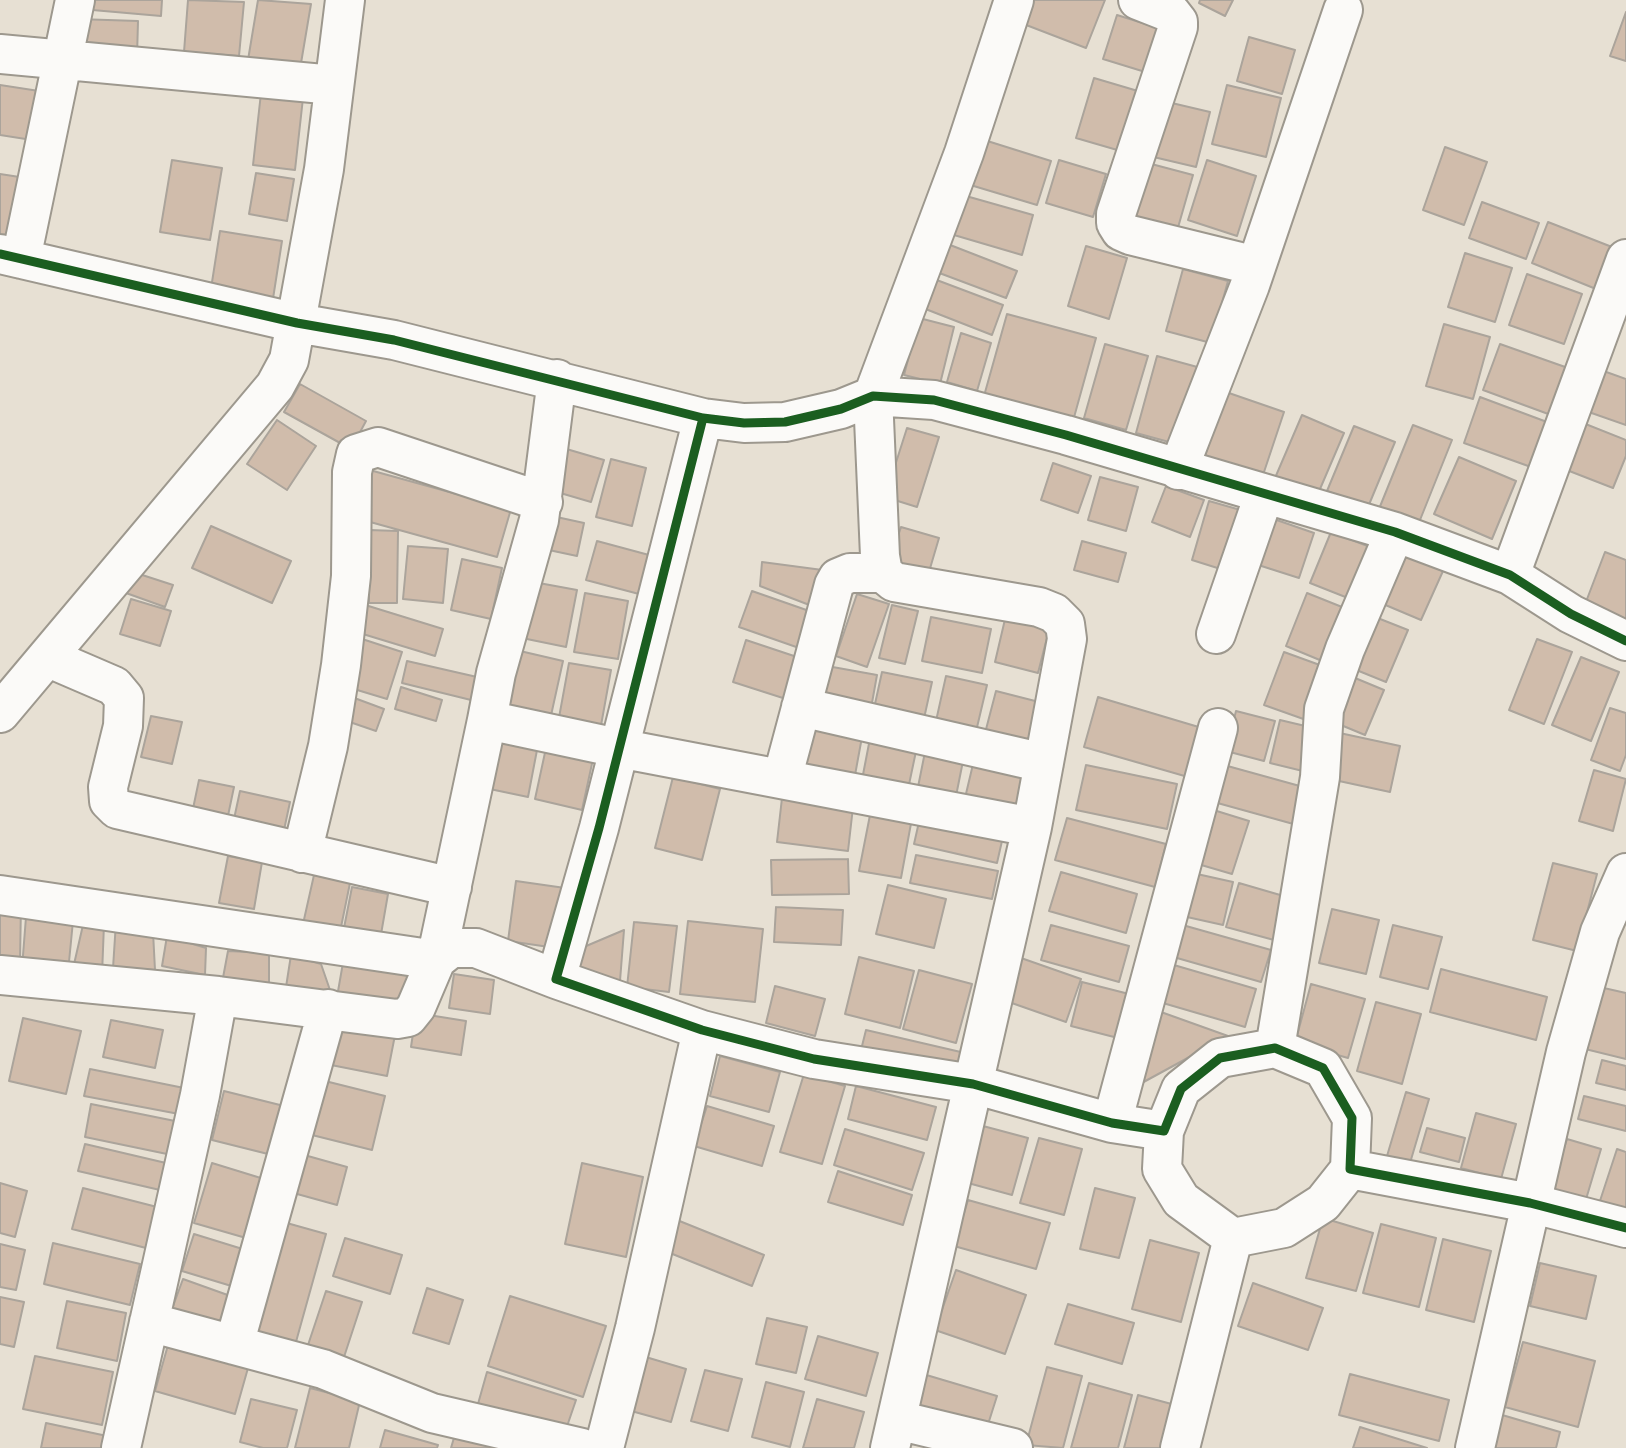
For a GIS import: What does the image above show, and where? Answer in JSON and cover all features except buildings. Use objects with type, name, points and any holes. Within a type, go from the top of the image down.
[{"type":"street","points":[[75,0],[11,257],[297,323],[394,340],[703,418],[744,423],[785,422],[841,409],[873,396],[934,400],[1066,435],[1395,532],[1510,575],[1571,614],[1626,641]]},
{"type":"street","points":[[0,713],[49,658],[275,386],[289,360],[324,169],[345,0]]},
{"type":"street","points":[[883,573],[873,396],[964,152],[1014,0]]},
{"type":"street","points":[[1139,0],[1171,13],[1178,22],[1178,27],[1116,214],[1116,223],[1121,231],[1130,235],[1256,266]]},
{"type":"street","points":[[1178,470],[1256,266],[1343,10]]},
{"type":"street","points":[[0,54],[334,85]]},
{"type":"street","points":[[1510,575],[1626,259]]},
{"type":"street","points":[[2,985],[218,996],[397,1019],[408,1017],[436,960],[487,720],[542,502],[557,379]]},
{"type":"street","points":[[556,979],[703,418]]},
{"type":"street","points":[[302,853],[328,746],[341,664],[351,576],[352,472],[356,454],[378,447],[542,502]]},
{"type":"street","points":[[1216,634],[1264,495]]},
{"type":"street","points":[[1275,1048],[1320,777],[1324,709],[1345,649],[1395,532]]},
{"type":"street","points":[[782,779],[838,578],[850,573],[883,573],[894,582],[915,587],[1039,607],[1054,614],[1065,624],[1067,639],[1032,827],[893,1434],[1013,1448]]},
{"type":"street","points":[[49,658],[114,686],[124,698],[123,726],[108,787],[109,801],[117,809],[452,887]]},
{"type":"street","points":[[802,707],[1044,763]]},
{"type":"street","points":[[487,720],[618,748],[1032,827]]},
{"type":"street","points":[[1112,1123],[1218,728]]},
{"type":"street","points":[[1475,1448],[1566,1052],[1600,932],[1626,873]]},
{"type":"street","points":[[0,895],[436,960],[451,948],[476,948],[702,1030],[814,1059],[973,1084],[1112,1123],[1164,1131]]},
{"type":"street","points":[[121,1448],[200,1095],[218,996]]},
{"type":"street","points":[[234,1345],[328,1009]]},
{"type":"street","points":[[604,1448],[635,1328],[702,1030]]},
{"type":"street","points":[[1275,1048],[1323,1068],[1352,1118],[1350,1168],[1323,1203],[1284,1228],[1233,1238],[1181,1200],[1162,1169],[1164,1131],[1181,1089],[1220,1058],[1275,1048]]},
{"type":"street","points":[[1350,1168],[1530,1203],[1626,1228]]},
{"type":"street","points":[[1180,1448],[1233,1238]]},
{"type":"street","points":[[149,1322],[323,1369],[432,1413],[582,1448]]},
{"type":"cycle path","points":[[0,254],[297,323],[394,340],[703,418],[744,423],[785,422],[841,409],[873,396],[934,400],[1066,435],[1395,532],[1510,575],[1571,614],[1626,641]]},
{"type":"cycle path","points":[[703,418],[599,828],[556,979],[702,1030],[814,1059],[973,1084],[1112,1123],[1164,1131],[1181,1089],[1220,1058],[1275,1048],[1323,1068],[1352,1118],[1350,1169],[1530,1203],[1626,1228]]}]
